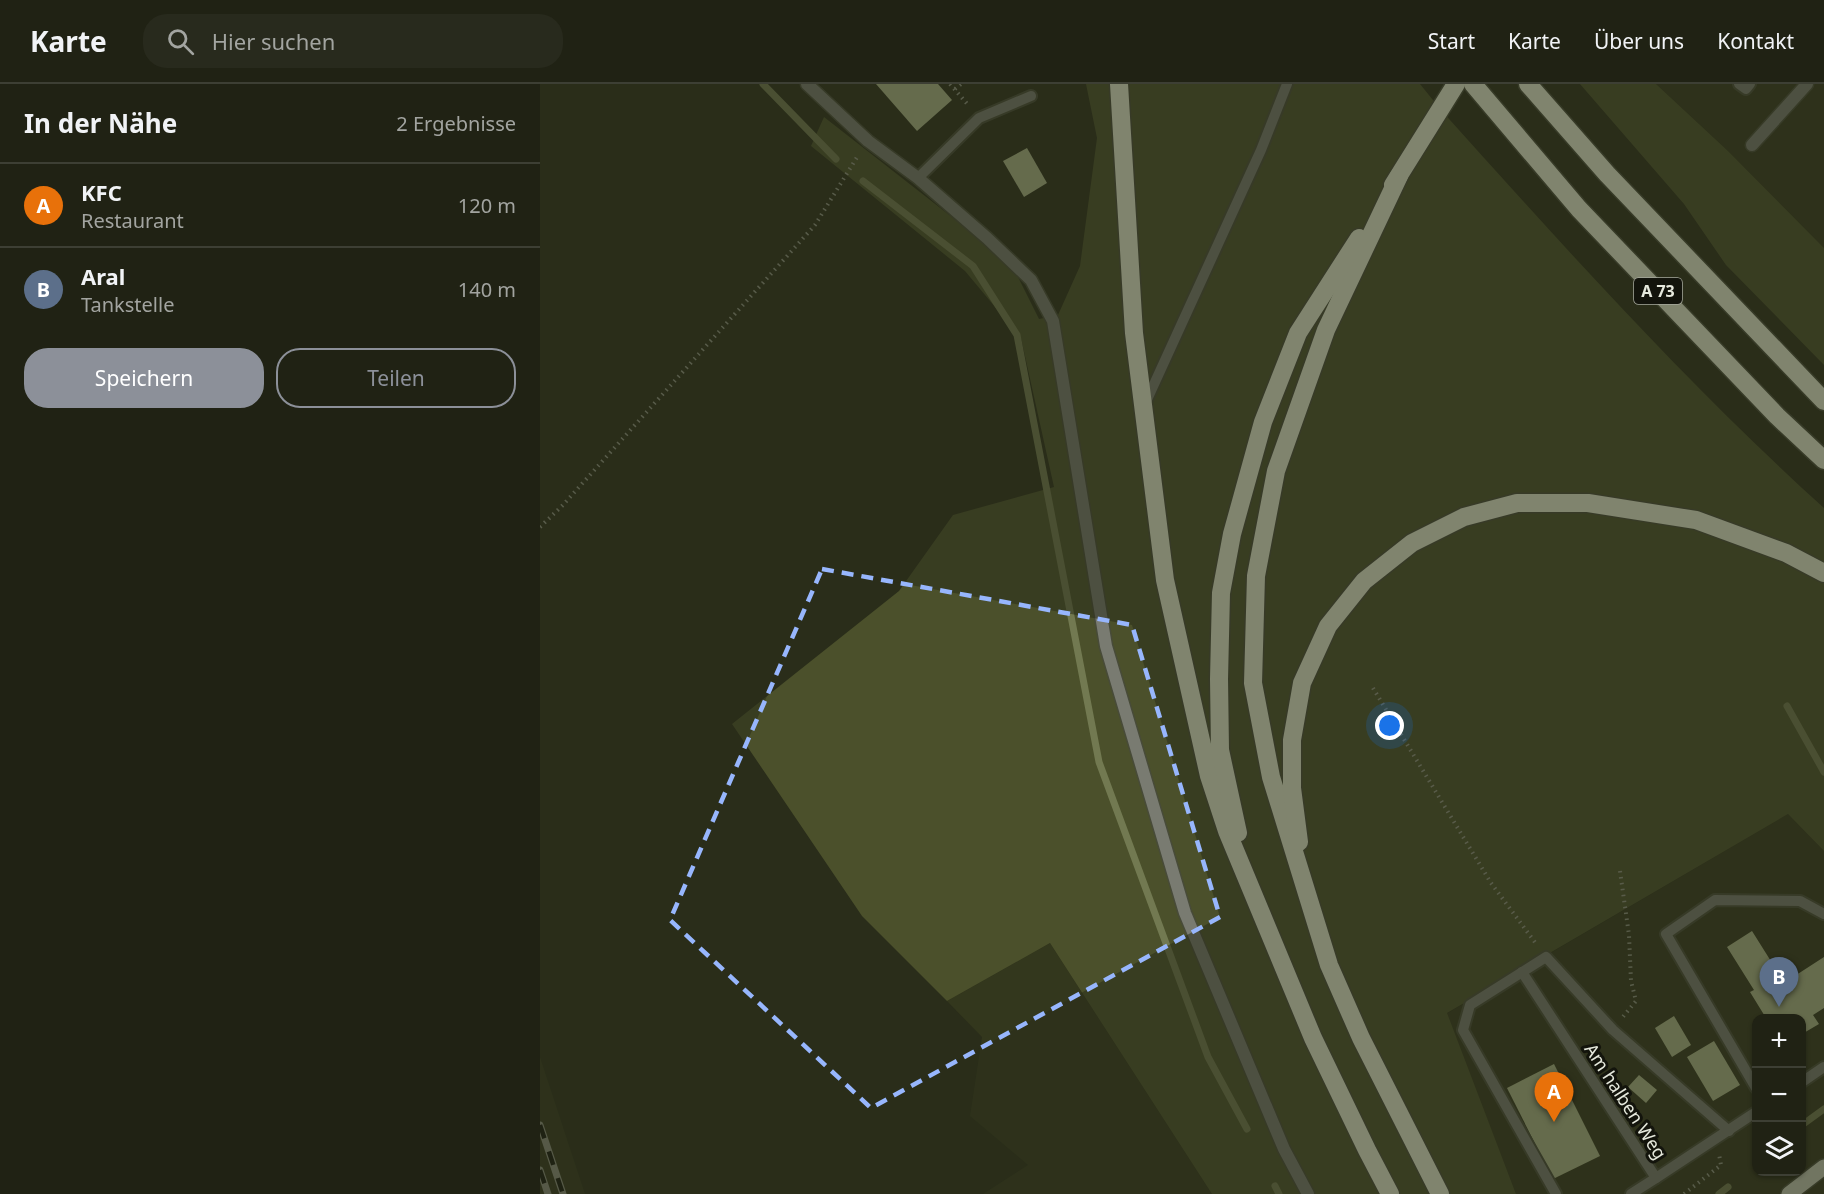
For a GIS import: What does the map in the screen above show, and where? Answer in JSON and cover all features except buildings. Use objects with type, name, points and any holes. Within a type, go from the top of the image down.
[{"type":"highway","points":[[1119,84],[1134,333],[1165,580],[1209,776],[1227,831],[1313,1038],[1390,1194]]},
{"type":"highway","points":[[1251,887],[1220,750],[1221,593],[1232,534],[1263,422],[1298,333],[1456,84]]},
{"type":"highway","name":"A 73","points":[[1473,84],[1579,209],[1777,416],[1824,460]]},
{"type":"highway","name":"A 73","points":[[1528,84],[1607,174],[1824,401]]},
{"type":"highway","points":[[1399,176],[1326,330],[1276,471],[1256,576],[1253,683],[1270,777],[1329,964],[1360,1038],[1440,1194]]},
{"type":"highway","points":[[1306,894],[1292,788],[1292,740],[1302,683],[1328,626],[1364,581],[1412,543],[1464,517],[1517,503],[1588,503],[1696,520],[1786,553],[1824,573]]},
{"type":"main road","points":[[1789,1194],[1824,1167]]},
{"type":"street","points":[[807,84],[868,141],[918,178],[1031,280],[1053,321],[1106,646],[1185,913],[1284,1149],[1308,1194]]},
{"type":"street","points":[[1752,145],[1807,84]]},
{"type":"lane","points":[[1143,407],[1261,150],[1287,84]]},
{"type":"lane","points":[[1739,84],[1746,89],[1750,84]]},
{"type":"lane","points":[[918,178],[979,118],[1031,96]]},
{"type":"lane","points":[[1752,1081],[1666,934],[1715,900],[1800,902],[1824,914]]},
{"type":"lane","points":[[1556,1194],[1463,1030],[1470,1005],[1546,957],[1613,1030],[1729,1131]]},
{"type":"lane","name":"Am halben Weg","points":[[1522,972],[1656,1178],[1752,1115]]},
{"type":"lane","points":[[1806,1079],[1824,1067]]},
{"type":"lane","points":[[1631,1194],[1656,1178]]},
{"type":"path","points":[[950,84],[979,118]]},
{"type":"path","points":[[955,89],[961,84]]},
{"type":"path","points":[[540,527],[562,506],[815,225],[868,141]]},
{"type":"path","points":[[1373,688],[1491,883],[1546,957]]},
{"type":"path","points":[[1613,1030],[1636,1001],[1631,981],[1629,935],[1620,870]]},
{"type":"path","points":[[1684,1194],[1721,1165],[1717,1138]]},
{"type":"highlighted area","points":[[822,569],[1132,625],[1220,917],[871,1108],[670,920]]},
{"type":"shaded area","points":[[1086,84],[1420,84],[1627,314],[1724,413],[1824,508],[1824,851],[1788,814],[1447,1013],[1516,1194],[1212,1194],[1050,943],[947,1001],[862,916],[732,724],[899,591],[953,515],[1054,487],[1021,338],[965,271],[811,146],[824,117],[994,250],[1018,277],[1039,319],[1058,315],[1080,266],[1097,138]]},
{"type":"shaded area","points":[[1580,84],[1656,84],[1728,151],[1824,248],[1824,365],[1726,265],[1684,204]]},
{"type":"shaded area","points":[[1656,84],[1824,84],[1824,248],[1728,151]]},
{"type":"shaded area","points":[[1788,814],[1824,851],[1824,1194],[1516,1194],[1446,1014]]},
{"type":"shaded area","points":[[1050,943],[1212,1194],[983,1194],[1028,1165],[970,1116],[982,1037],[947,1001]]},
{"type":"shaded area","points":[[540,1057],[585,1194],[540,1194]]},
{"type":"waterway","points":[[763,84],[836,159]]},
{"type":"waterway","points":[[863,181],[973,266],[1017,335],[1099,762],[1208,1057],[1247,1129]]},
{"type":"waterway","points":[[1787,706],[1824,772]]},
{"type":"waterway","points":[[1806,1122],[1824,1109]]},
{"type":"waterway","points":[[1275,1186],[1279,1194]]},
{"type":"waterway","points":[[1719,1194],[1728,1187]]},
{"type":"railway","points":[[540,1125],[563,1194]]},
{"type":"railway","points":[[540,1170],[548,1194]]},
{"type":"place","name":"Aral","points":[[1779,1007]]},
{"type":"place","name":"KFC","points":[[1554,1122]]}]
